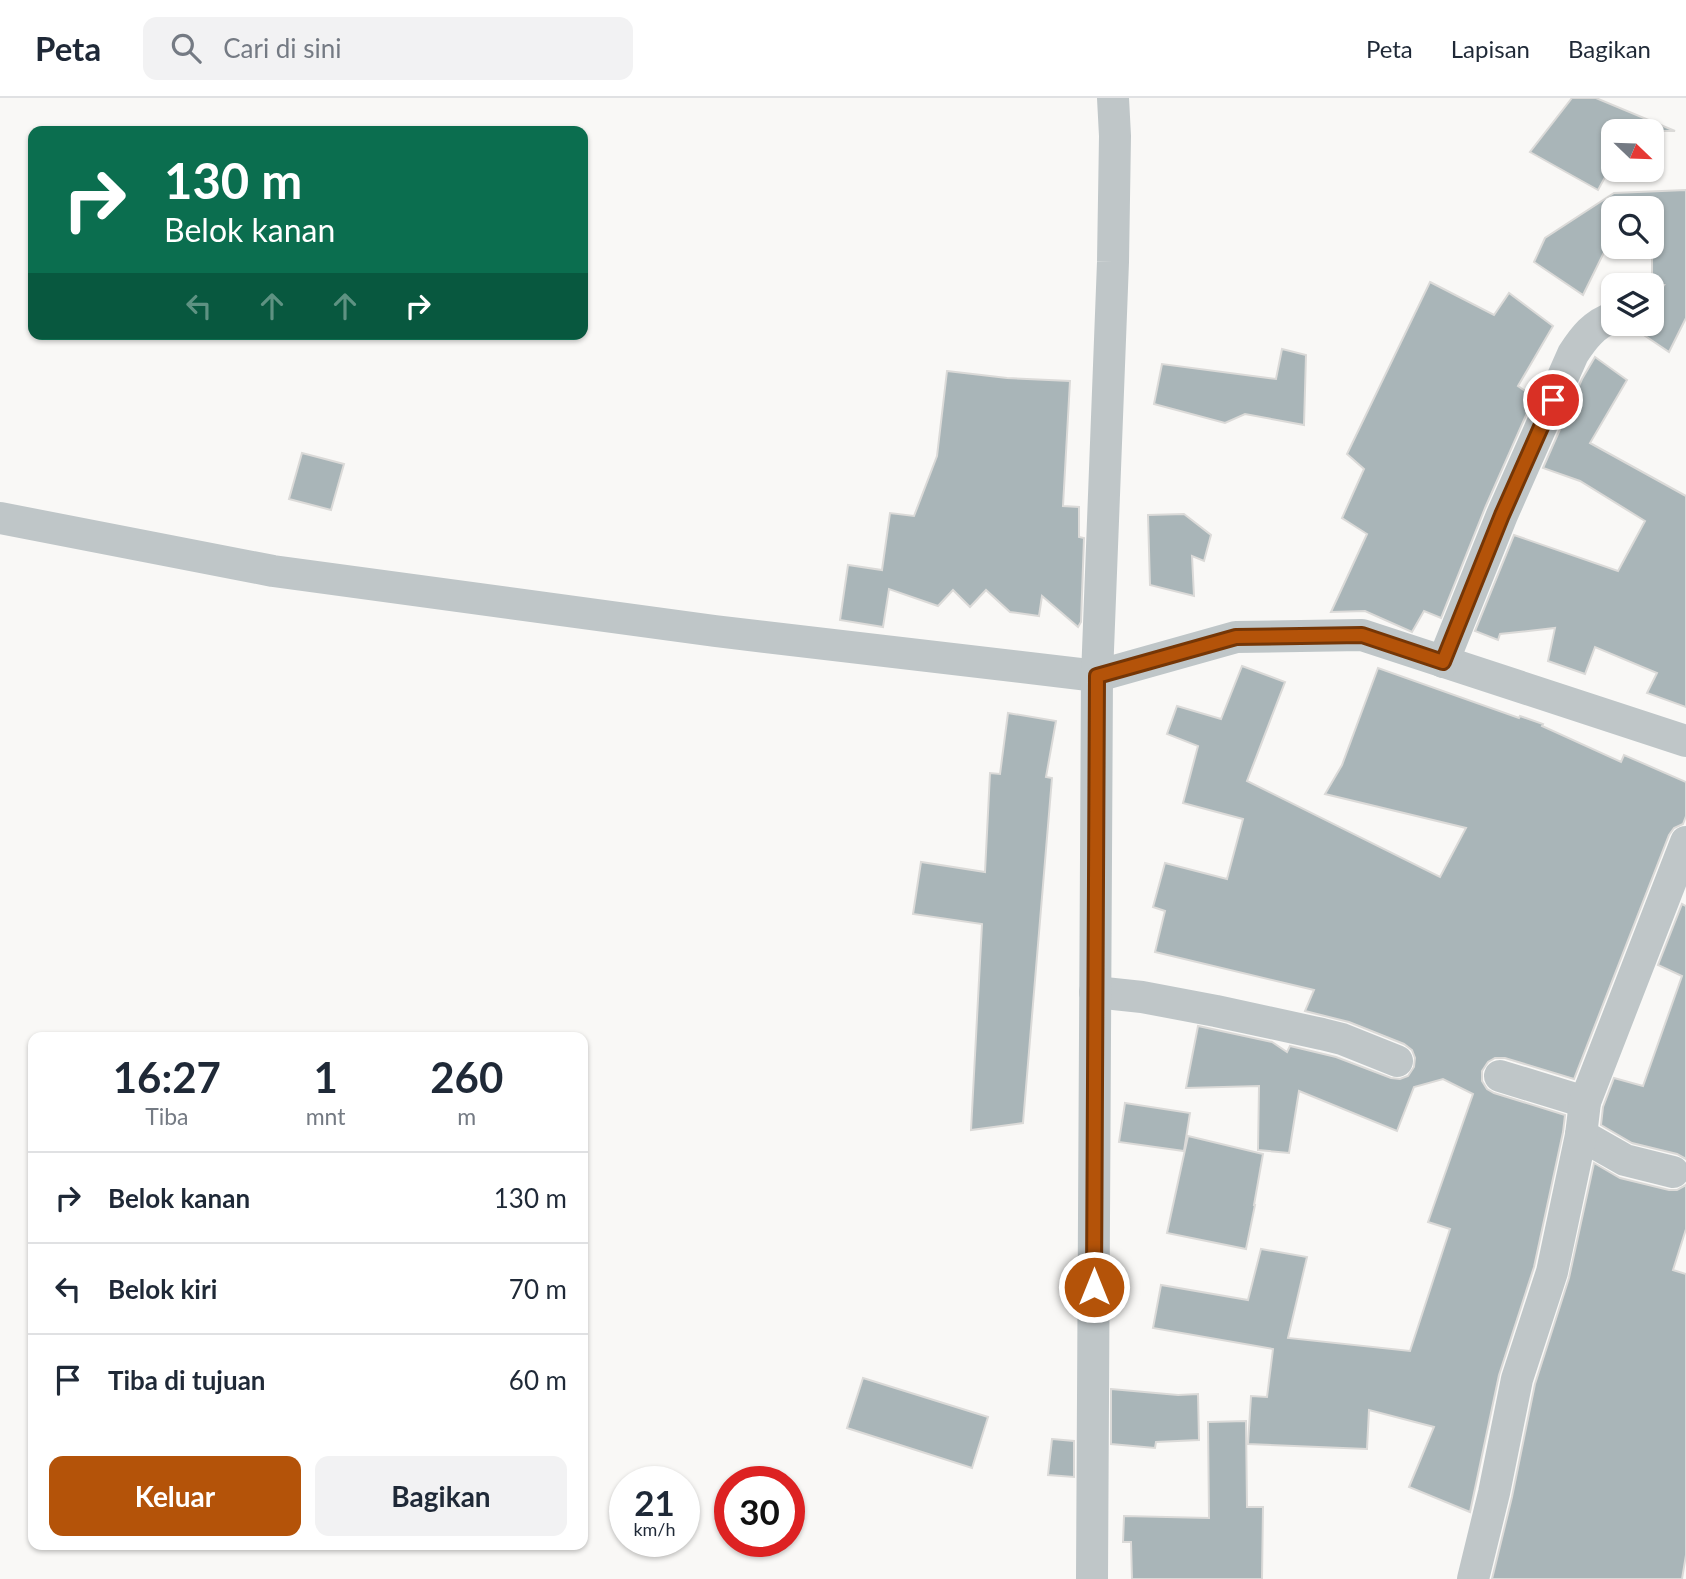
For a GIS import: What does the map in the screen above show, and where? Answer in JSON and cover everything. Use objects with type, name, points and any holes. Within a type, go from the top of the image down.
[{"type":"street","points":[[1092,1579],[1097,676],[1113,262],[1113,98]]},
{"type":"street","points":[[1443,662],[1502,515],[1573,354],[1583,339],[1601,324]]},
{"type":"street","points":[[0,518],[273,571],[728,633],[1097,676],[1236,637],[1362,635],[1685,739]]},
{"type":"street","points":[[1473,1579],[1517,1379],[1552,1272],[1581,1135],[1585,1102],[1686,842]]},
{"type":"street","points":[[1095,992],[1142,997],[1322,1034],[1397,1061]]},
{"type":"street","points":[[1500,1076],[1585,1102]]},
{"type":"street","points":[[1581,1135],[1625,1160],[1673,1172]]},
{"type":"building","points":[[1572,98],[1596,98],[1646,119],[1601,119],[1602,182],[1598,190],[1530,152]]},
{"type":"building","points":[[1686,190],[1686,318],[1669,352],[1645,336],[1664,336],[1664,273],[1652,273],[1652,259],[1664,259],[1664,196],[1609,196],[1614,193]]},
{"type":"building","points":[[1601,201],[1601,258],[1583,295],[1534,262],[1545,238]]},
{"type":"building","points":[[1430,282],[1494,315],[1509,293],[1553,326],[1518,386],[1534,397],[1485,508],[1441,618],[1424,611],[1412,632],[1365,611],[1331,612],[1367,534],[1342,518],[1364,469],[1347,454]]},
{"type":"building","points":[[1282,349],[1306,355],[1304,425],[1245,414],[1225,423],[1154,404],[1162,364],[1276,379]]},
{"type":"building","points":[[1595,357],[1627,380],[1590,443],[1686,496],[1686,707],[1647,693],[1657,673],[1595,647],[1585,674],[1548,661],[1555,628],[1500,634],[1498,640],[1475,631],[1514,535],[1618,571],[1645,521],[1580,481],[1543,468],[1582,379]]},
{"type":"building","points":[[947,371],[1007,378],[1070,381],[1063,506],[1079,507],[1079,537],[1084,538],[1081,622],[1078,627],[1042,596],[1039,616],[1010,612],[986,590],[970,607],[953,590],[938,606],[889,589],[883,627],[840,620],[848,565],[882,570],[890,513],[914,516],[937,456]]},
{"type":"building","points":[[302,453],[344,464],[331,510],[289,499]]},
{"type":"building","points":[[1184,514],[1211,535],[1204,561],[1192,556],[1194,596],[1150,585],[1148,515]]},
{"type":"building","points":[[1242,666],[1285,682],[1247,781],[1440,877],[1466,828],[1325,794],[1342,765],[1378,668],[1543,724],[1542,726],[1621,762],[1624,755],[1686,782],[1686,816],[1683,824],[1674,828],[1669,835],[1574,1079],[1505,1058],[1495,1058],[1488,1062],[1482,1071],[1482,1081],[1487,1089],[1494,1093],[1565,1115],[1534,1267],[1499,1375],[1470,1512],[1409,1487],[1434,1427],[1369,1410],[1367,1449],[1248,1444],[1251,1396],[1267,1397],[1273,1349],[1153,1328],[1161,1285],[1248,1300],[1261,1249],[1307,1257],[1288,1338],[1410,1351],[1450,1229],[1428,1222],[1473,1094],[1443,1079],[1414,1087],[1397,1131],[1299,1091],[1289,1153],[1258,1150],[1259,1086],[1186,1088],[1198,1026],[1272,1042],[1287,1052],[1290,1046],[1336,1057],[1391,1078],[1408,1076],[1414,1067],[1412,1050],[1404,1044],[1349,1022],[1305,1011],[1314,990],[1155,952],[1165,911],[1153,907],[1165,863],[1227,879],[1243,819],[1183,803],[1198,746],[1167,734],[1177,706],[1221,719]]},
{"type":"building","points":[[1008,713],[1056,721],[1046,777],[1052,778],[1023,1123],[971,1130],[982,924],[913,914],[921,862],[985,872],[990,773],[1000,774]]},
{"type":"building","points":[[1682,904],[1686,906],[1686,1159],[1677,1154],[1632,1143],[1601,1125],[1603,1107],[1614,1078],[1643,1086],[1682,976],[1658,965]]},
{"type":"building","points":[[1125,1103],[1190,1113],[1184,1151],[1119,1142]]},
{"type":"building","points":[[1188,1136],[1263,1154],[1246,1249],[1167,1233]]},
{"type":"building","points":[[1594,1163],[1620,1178],[1669,1190],[1677,1190],[1686,1185],[1686,1229],[1673,1270],[1686,1274],[1686,1555],[1682,1579],[1492,1579],[1535,1384],[1569,1278]]},
{"type":"building","points":[[863,1378],[988,1417],[972,1468],[847,1428]]},
{"type":"building","points":[[1111,1389],[1178,1395],[1198,1394],[1199,1440],[1156,1442],[1155,1448],[1111,1444]]},
{"type":"building","points":[[1246,1421],[1247,1507],[1263,1507],[1262,1579],[1132,1579],[1131,1542],[1123,1542],[1124,1516],[1209,1518],[1208,1422]]},
{"type":"building","points":[[1052,1439],[1074,1441],[1074,1477],[1048,1475]]},
{"type":"route","points":[[1094,1287],[1097,676],[1236,637],[1362,635],[1443,662],[1502,515],[1553,400]]}]
